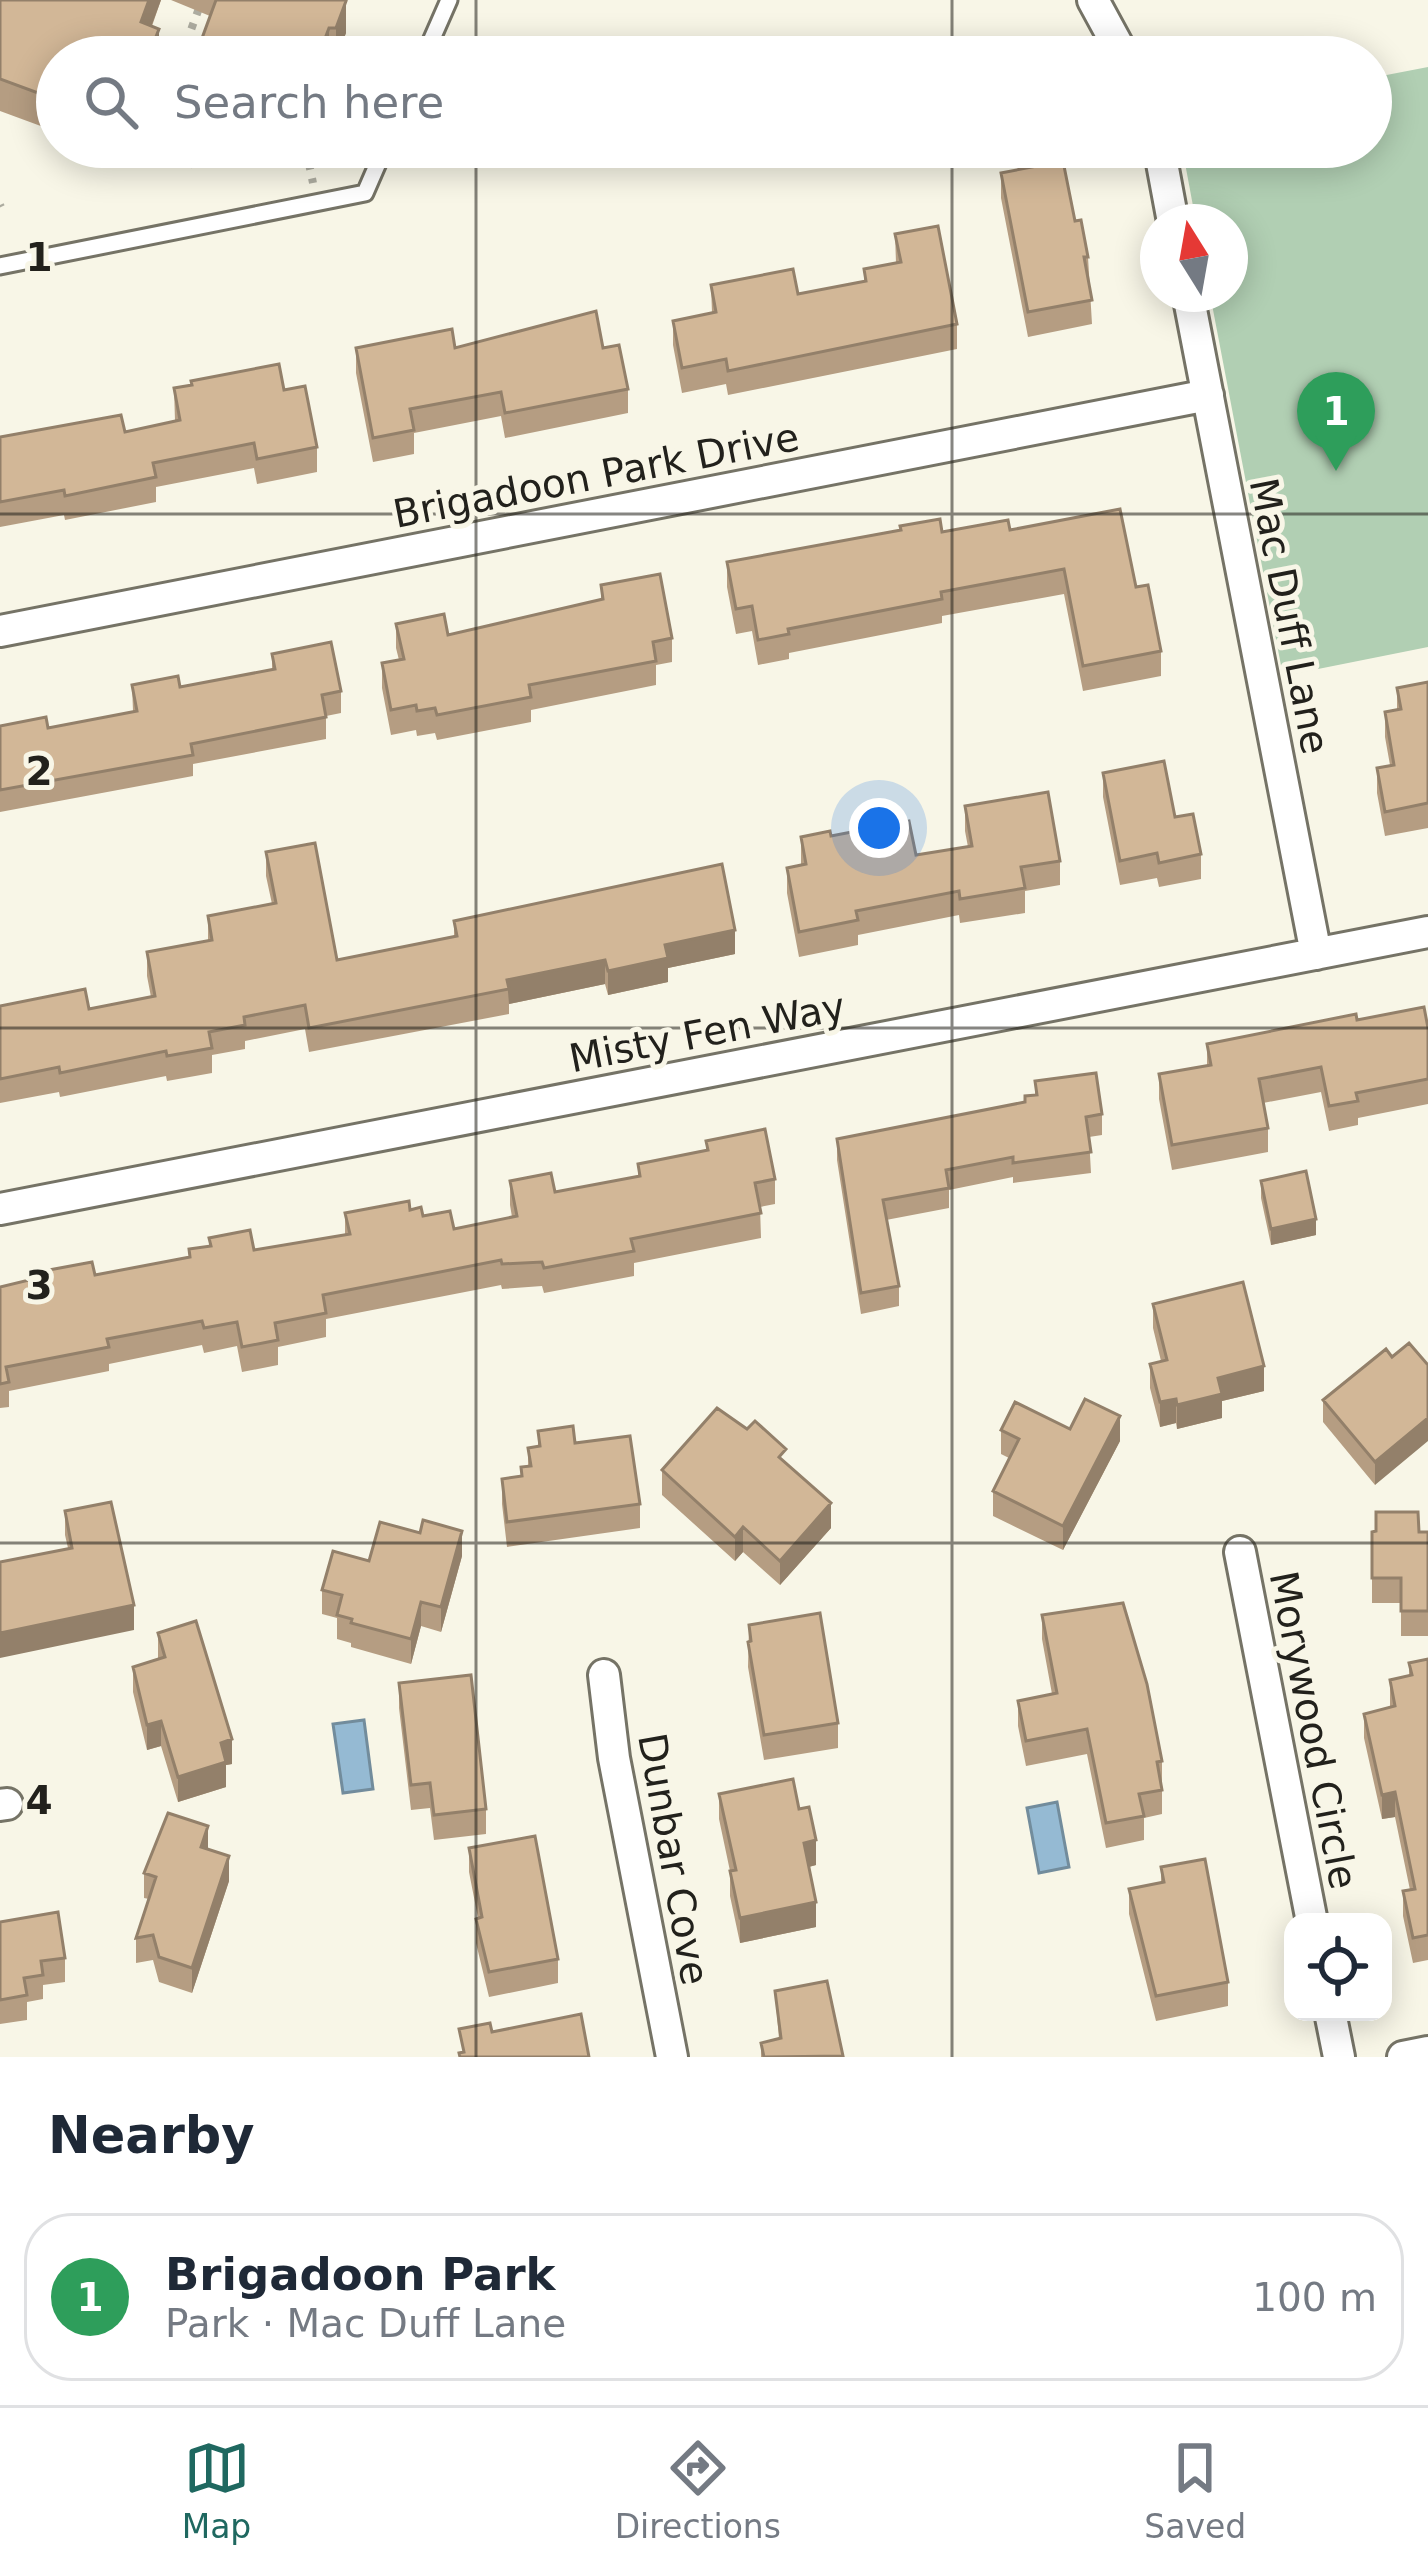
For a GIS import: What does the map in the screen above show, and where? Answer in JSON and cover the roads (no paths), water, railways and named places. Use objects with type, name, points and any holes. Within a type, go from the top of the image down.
[{"type":"street","points":[[1093,0],[1113,36]]},
{"type":"street","points":[[1163,168],[1170,204]]},
{"type":"street","name":"Mac Duff Lane","points":[[1192,312],[1316,954]]},
{"type":"street","name":"Brigadoon Park Drive","points":[[0,631],[1208,395]]},
{"type":"street","name":"Misty Fen Way","points":[[0,1209],[1428,932]]},
{"type":"street","name":"Morywood Circle","points":[[1240,1552],[1310,1913]]},
{"type":"street","name":"Dunbar Cove","points":[[604,1676],[614,1758],[672,2057]]},
{"type":"street","points":[[1332,2021],[1339,2057]]},
{"type":"street","points":[[1403,2057],[1428,2052]]},
{"type":"lane","points":[[433,36],[449,0]]},
{"type":"lane","points":[[0,266],[365,194],[377,168]]},
{"type":"water","points":[[364,1720],[373,1789],[343,1793],[333,1724]]},
{"type":"water","points":[[1057,1802],[1069,1867],[1039,1873],[1027,1808]]},
{"type":"place","name":"Brigadoon Park","points":[[1336,471]]}]
